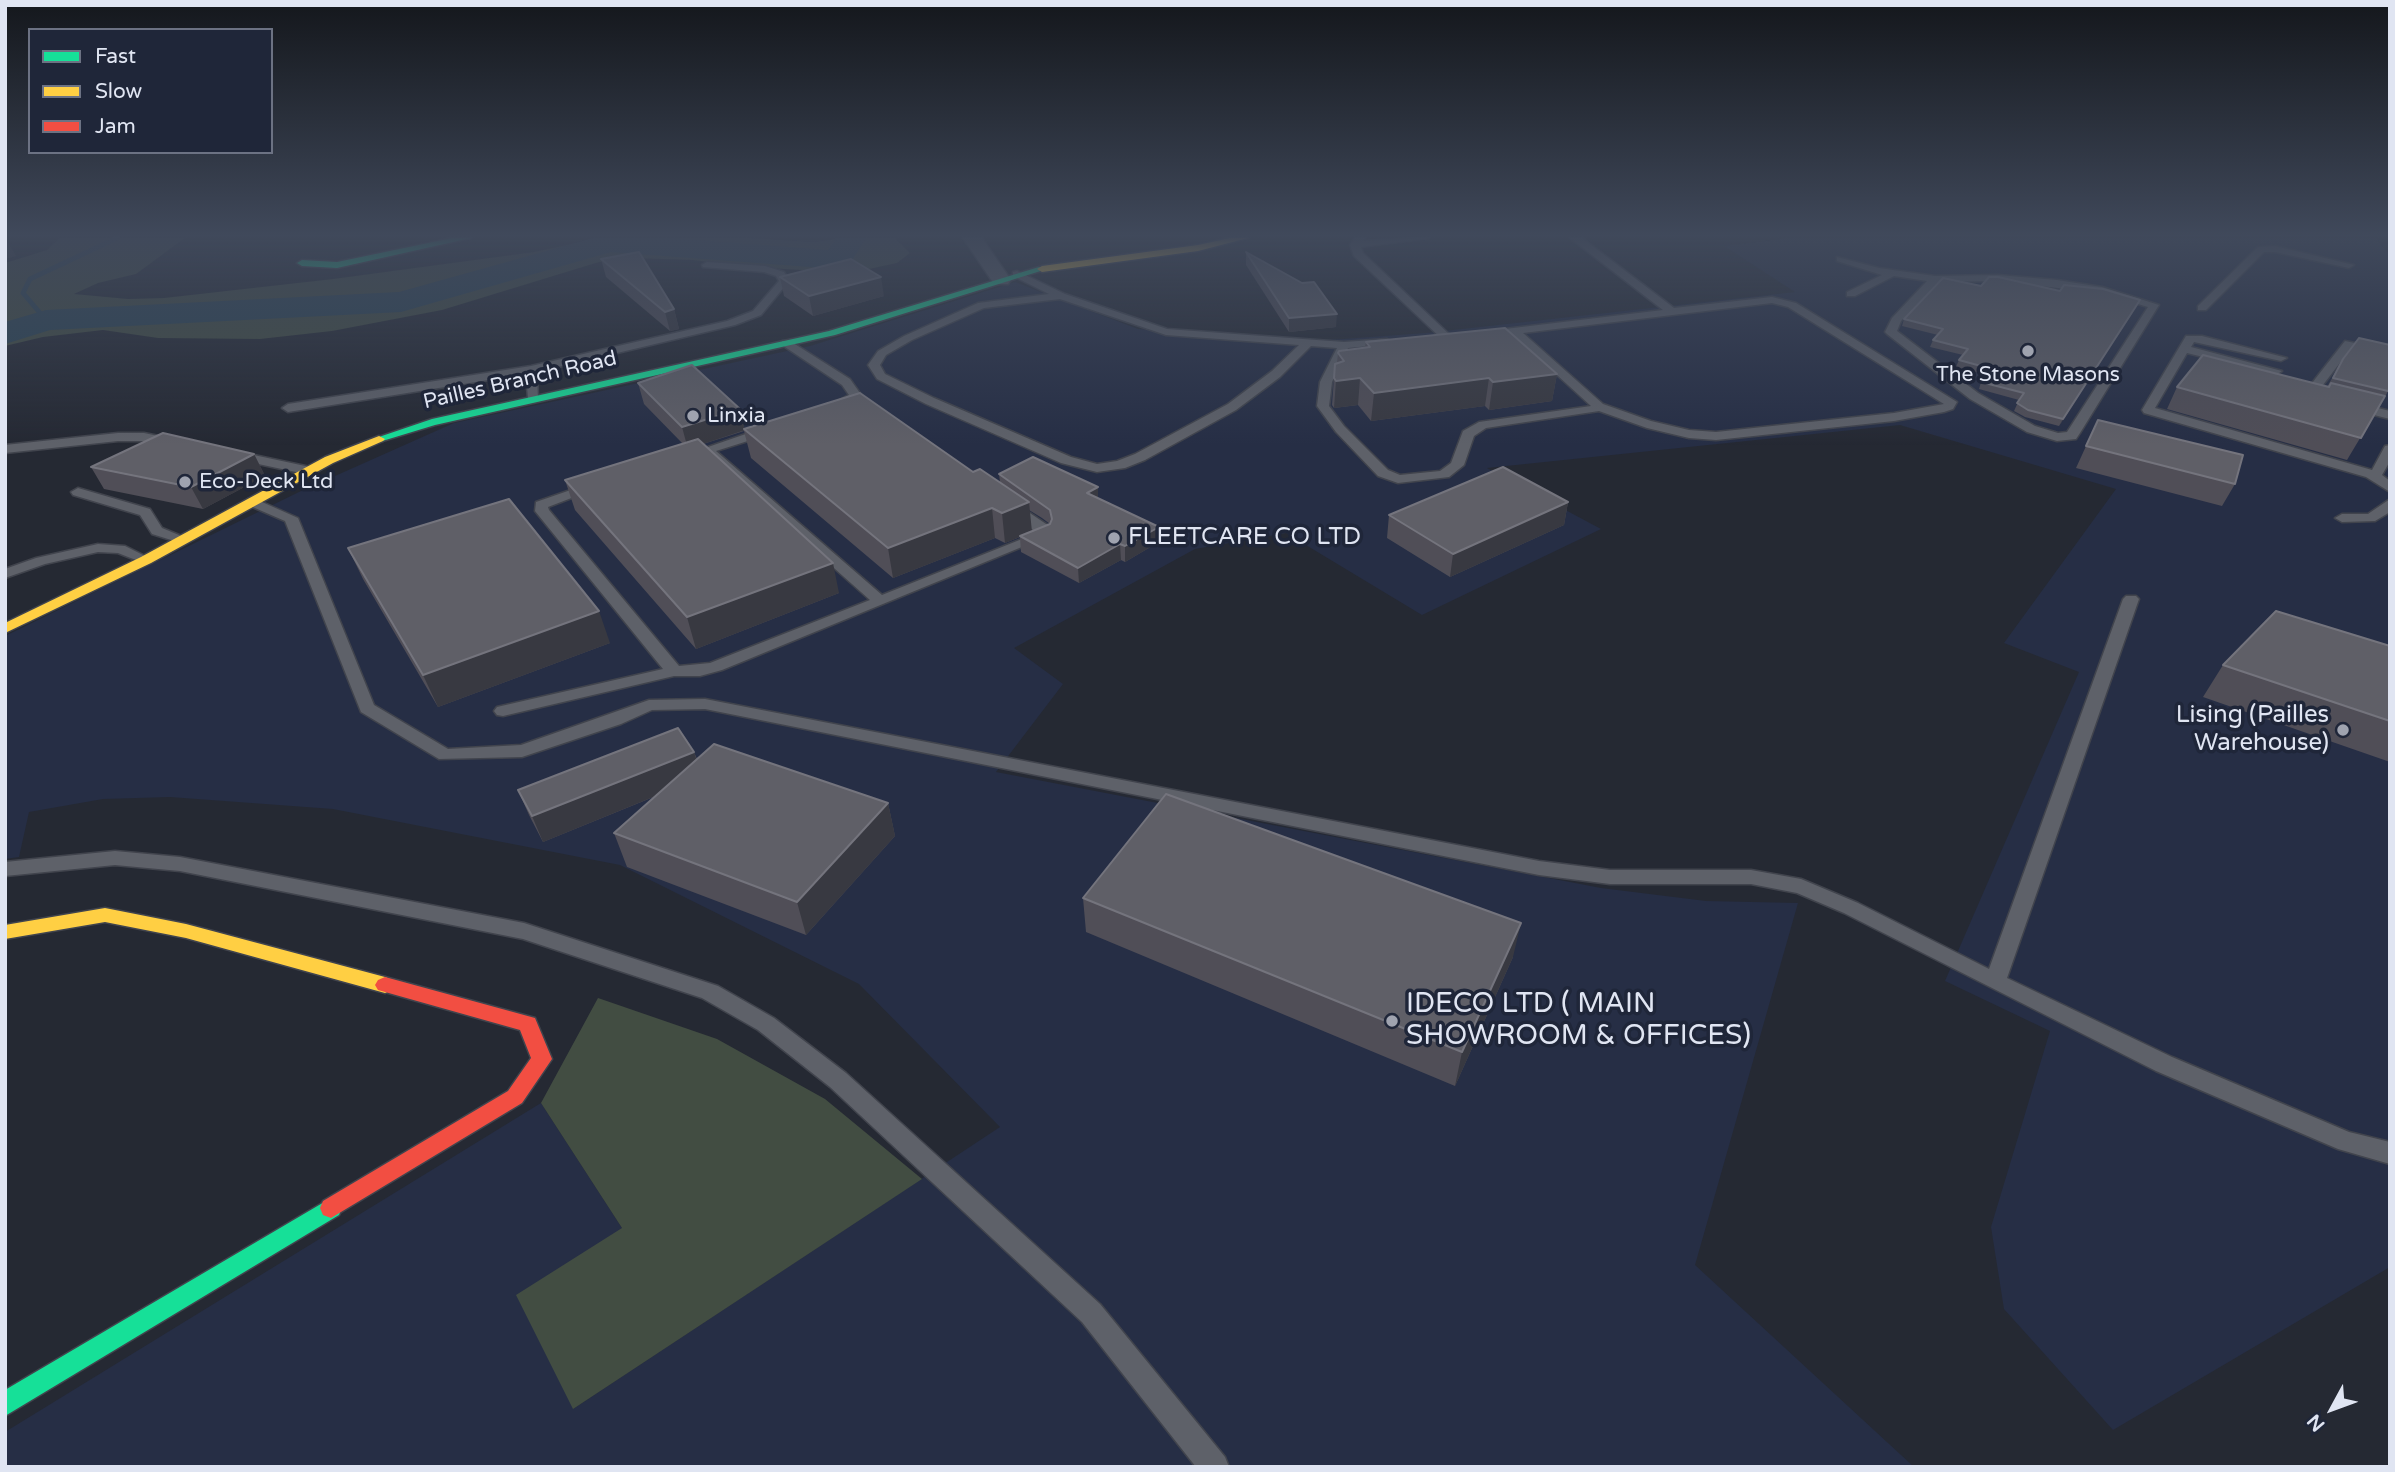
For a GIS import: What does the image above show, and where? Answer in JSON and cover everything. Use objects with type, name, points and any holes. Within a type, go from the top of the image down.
[{"type":"main road","name":"Pailles Branch Road","points":[[5,629],[146,560],[310,471],[382,438],[419,426],[534,398],[786,343],[867,323],[917,307]]},
{"type":"main road","points":[[5,932],[105,915],[186,931],[528,1024],[542,1059],[515,1097],[5,1404]]},
{"type":"lane","points":[[288,408],[531,370],[731,323],[757,313],[762,307]]},
{"type":"lane","points":[[978,307],[881,353],[874,365],[881,376],[930,401],[1066,460],[1097,468],[1120,466],[1140,457],[1232,407],[1276,374],[1307,344]]},
{"type":"lane","points":[[1092,307],[1166,332],[1307,344],[1344,345],[1395,341]]},
{"type":"lane","points":[[1414,307],[1446,337]]},
{"type":"lane","points":[[1666,307],[1670,310]]},
{"type":"lane","points":[[1474,334],[1700,307]]},
{"type":"lane","points":[[1515,331],[1599,407],[1647,424],[1689,434],[1716,436],[1894,417],[1949,406],[1951,402],[1790,307]]},
{"type":"lane","points":[[1909,307],[1896,320],[1891,332],[1973,396],[2031,429],[2057,437],[2071,436],[2076,430],[2153,307]]},
{"type":"lane","points":[[1434,338],[1460,336]]},
{"type":"lane","points":[[2281,358],[2190,338],[2185,349],[2184,365],[2150,403],[2148,410],[2371,474],[2390,488]]},
{"type":"lane","points":[[786,343],[846,382],[856,396],[820,413]]},
{"type":"lane","points":[[2309,395],[2349,343]]},
{"type":"lane","points":[[1344,345],[1326,382],[1323,405],[1339,429],[1366,458],[1383,472],[1398,479],[1444,474],[1457,465],[1468,435],[1483,425],[1590,411],[1599,407]]},
{"type":"lane","points":[[2185,349],[2276,371]]},
{"type":"lane","points":[[531,370],[534,398]]},
{"type":"lane","points":[[2296,392],[2322,399]]},
{"type":"lane","points":[[2336,402],[2390,415]]},
{"type":"lane","points":[[669,462],[783,425]]},
{"type":"lane","points":[[5,449],[118,437],[144,437],[183,445]]},
{"type":"lane","points":[[2371,474],[2376,474],[2390,449]]},
{"type":"lane","points":[[708,450],[880,601]]},
{"type":"lane","points":[[221,453],[310,471]]},
{"type":"lane","points":[[604,483],[552,500],[541,505],[542,511],[674,671]]},
{"type":"lane","points":[[78,492],[130,505],[145,512],[157,531],[184,540]]},
{"type":"lane","points":[[503,710],[674,671],[716,667],[1044,535],[1044,529],[1002,500]]},
{"type":"lane","points":[[253,502],[291,518],[368,708],[445,755],[522,751],[615,720],[649,705],[705,704],[1539,868],[1610,877],[1751,877],[1801,886],[1851,908],[1995,982],[2176,1069],[2346,1142],[2390,1153]]},
{"type":"lane","points":[[2342,518],[2370,518],[2382,513],[2390,503]]},
{"type":"lane","points":[[5,575],[41,561],[98,548],[120,549],[146,560]]},
{"type":"lane","points":[[1995,982],[2131,599]]},
{"type":"lane","points":[[5,869],[115,858],[180,864],[524,931],[710,992],[766,1024],[838,1080],[1091,1313],[1215,1467]]},
{"type":"shaded area","points":[[936,307],[1080,307],[1138,329],[1315,341],[1426,333],[1663,307],[2390,307],[2390,1267],[2113,1430],[2004,1309],[1991,1227],[2050,1031],[1945,981],[2079,672],[2004,643],[2116,489],[1900,425],[1487,468],[1601,529],[1422,615],[1286,533],[1195,549],[1014,648],[1063,684],[996,772],[1601,888],[1706,901],[1798,903],[1695,1265],[1914,1467],[5,1467],[5,1432],[541,1103],[622,1228],[573,1409],[1000,1127],[859,984],[620,865],[333,809],[170,797],[103,799],[29,812],[19,857],[5,859],[5,636],[299,492],[454,423],[810,346]]},
{"type":"green space","points":[[5,307],[453,307],[332,331],[260,339],[158,338],[103,330],[43,337],[5,346]]},
{"type":"green space","points":[[598,998],[717,1039],[825,1099],[922,1179],[573,1409],[516,1295],[622,1228],[541,1103]]},
{"type":"building","points":[[659,307],[674,309],[665,312]]},
{"type":"building","points":[[1282,307],[1332,307],[1337,314],[1289,318]]},
{"type":"building","name":"The Stone Masons","points":[[1916,307],[2136,307],[2063,419],[2028,410],[2017,403],[2024,393],[1981,382],[1992,369],[1959,360],[1968,349],[1933,340],[1943,329],[1904,319]]},
{"type":"building","points":[[1505,328],[1557,374],[1493,382],[1489,378],[1374,393],[1360,378],[1336,381],[1334,378],[1335,364],[1344,361],[1339,351],[1370,347],[1366,342]]},
{"type":"building","points":[[2359,338],[2390,345],[2388,391],[2333,378]]},
{"type":"building","points":[[2203,355],[2329,387],[2331,383],[2385,396],[2361,438],[2177,387]]},
{"type":"building","points":[[692,365],[740,409],[682,427],[638,383]]},
{"type":"building","points":[[860,393],[973,472],[980,469],[1029,502],[1002,513],[992,508],[888,548],[744,429]]},
{"type":"building","points":[[2098,420],[2243,455],[2235,484],[2086,446]]},
{"type":"building","points":[[163,433],[254,454],[191,487],[91,467]]},
{"type":"building","points":[[698,439],[833,563],[687,617],[565,480]]},
{"type":"building","points":[[1033,457],[1098,487],[1087,493],[1159,527],[1125,546],[1120,544],[1078,568],[1020,536],[1050,524],[1050,510],[999,474]]},
{"type":"building","points":[[1503,467],[1568,502],[1453,554],[1389,515]]},
{"type":"building","points":[[509,499],[599,611],[423,675],[348,548]]},
{"type":"building","points":[[2276,611],[2390,646],[2390,721],[2223,665]]},
{"type":"building","points":[[678,728],[694,752],[532,816],[518,790]]},
{"type":"building","points":[[714,744],[888,803],[797,902],[614,833]]},
{"type":"building","name":"IDECO LTD ( MAIN SHOWROOM & OFFICES)","points":[[1166,794],[1521,923],[1462,1052],[1083,898]]},
{"type":"waterway","points":[[35,307],[46,320]]},
{"type":"waterway","points":[[5,334],[46,320],[308,307]]},
{"type":"traffic: fast","points":[[379,439],[432,422],[831,333],[918,307]]},
{"type":"traffic: fast","points":[[5,1404],[331,1208]]},
{"type":"traffic: slow","points":[[5,629],[146,560],[329,460],[379,439]]},
{"type":"traffic: slow","points":[[5,932],[105,915],[186,931],[385,985]]},
{"type":"traffic: jam","points":[[331,1208],[515,1097],[542,1059],[528,1024],[385,985]]},
{"type":"place","name":"The Stone Masons","points":[[2028,351]]},
{"type":"place","name":"Linxia","points":[[693,416]]},
{"type":"place","name":"Eco-Deck Ltd","points":[[185,482]]},
{"type":"place","name":"FLEETCARE CO LTD","points":[[1114,538]]},
{"type":"place","name":"Lising (Pailles Warehouse)","points":[[2343,730]]},
{"type":"place","name":"IDECO LTD ( MAIN SHOWROOM & OFFICES)","points":[[1392,1021]]}]
